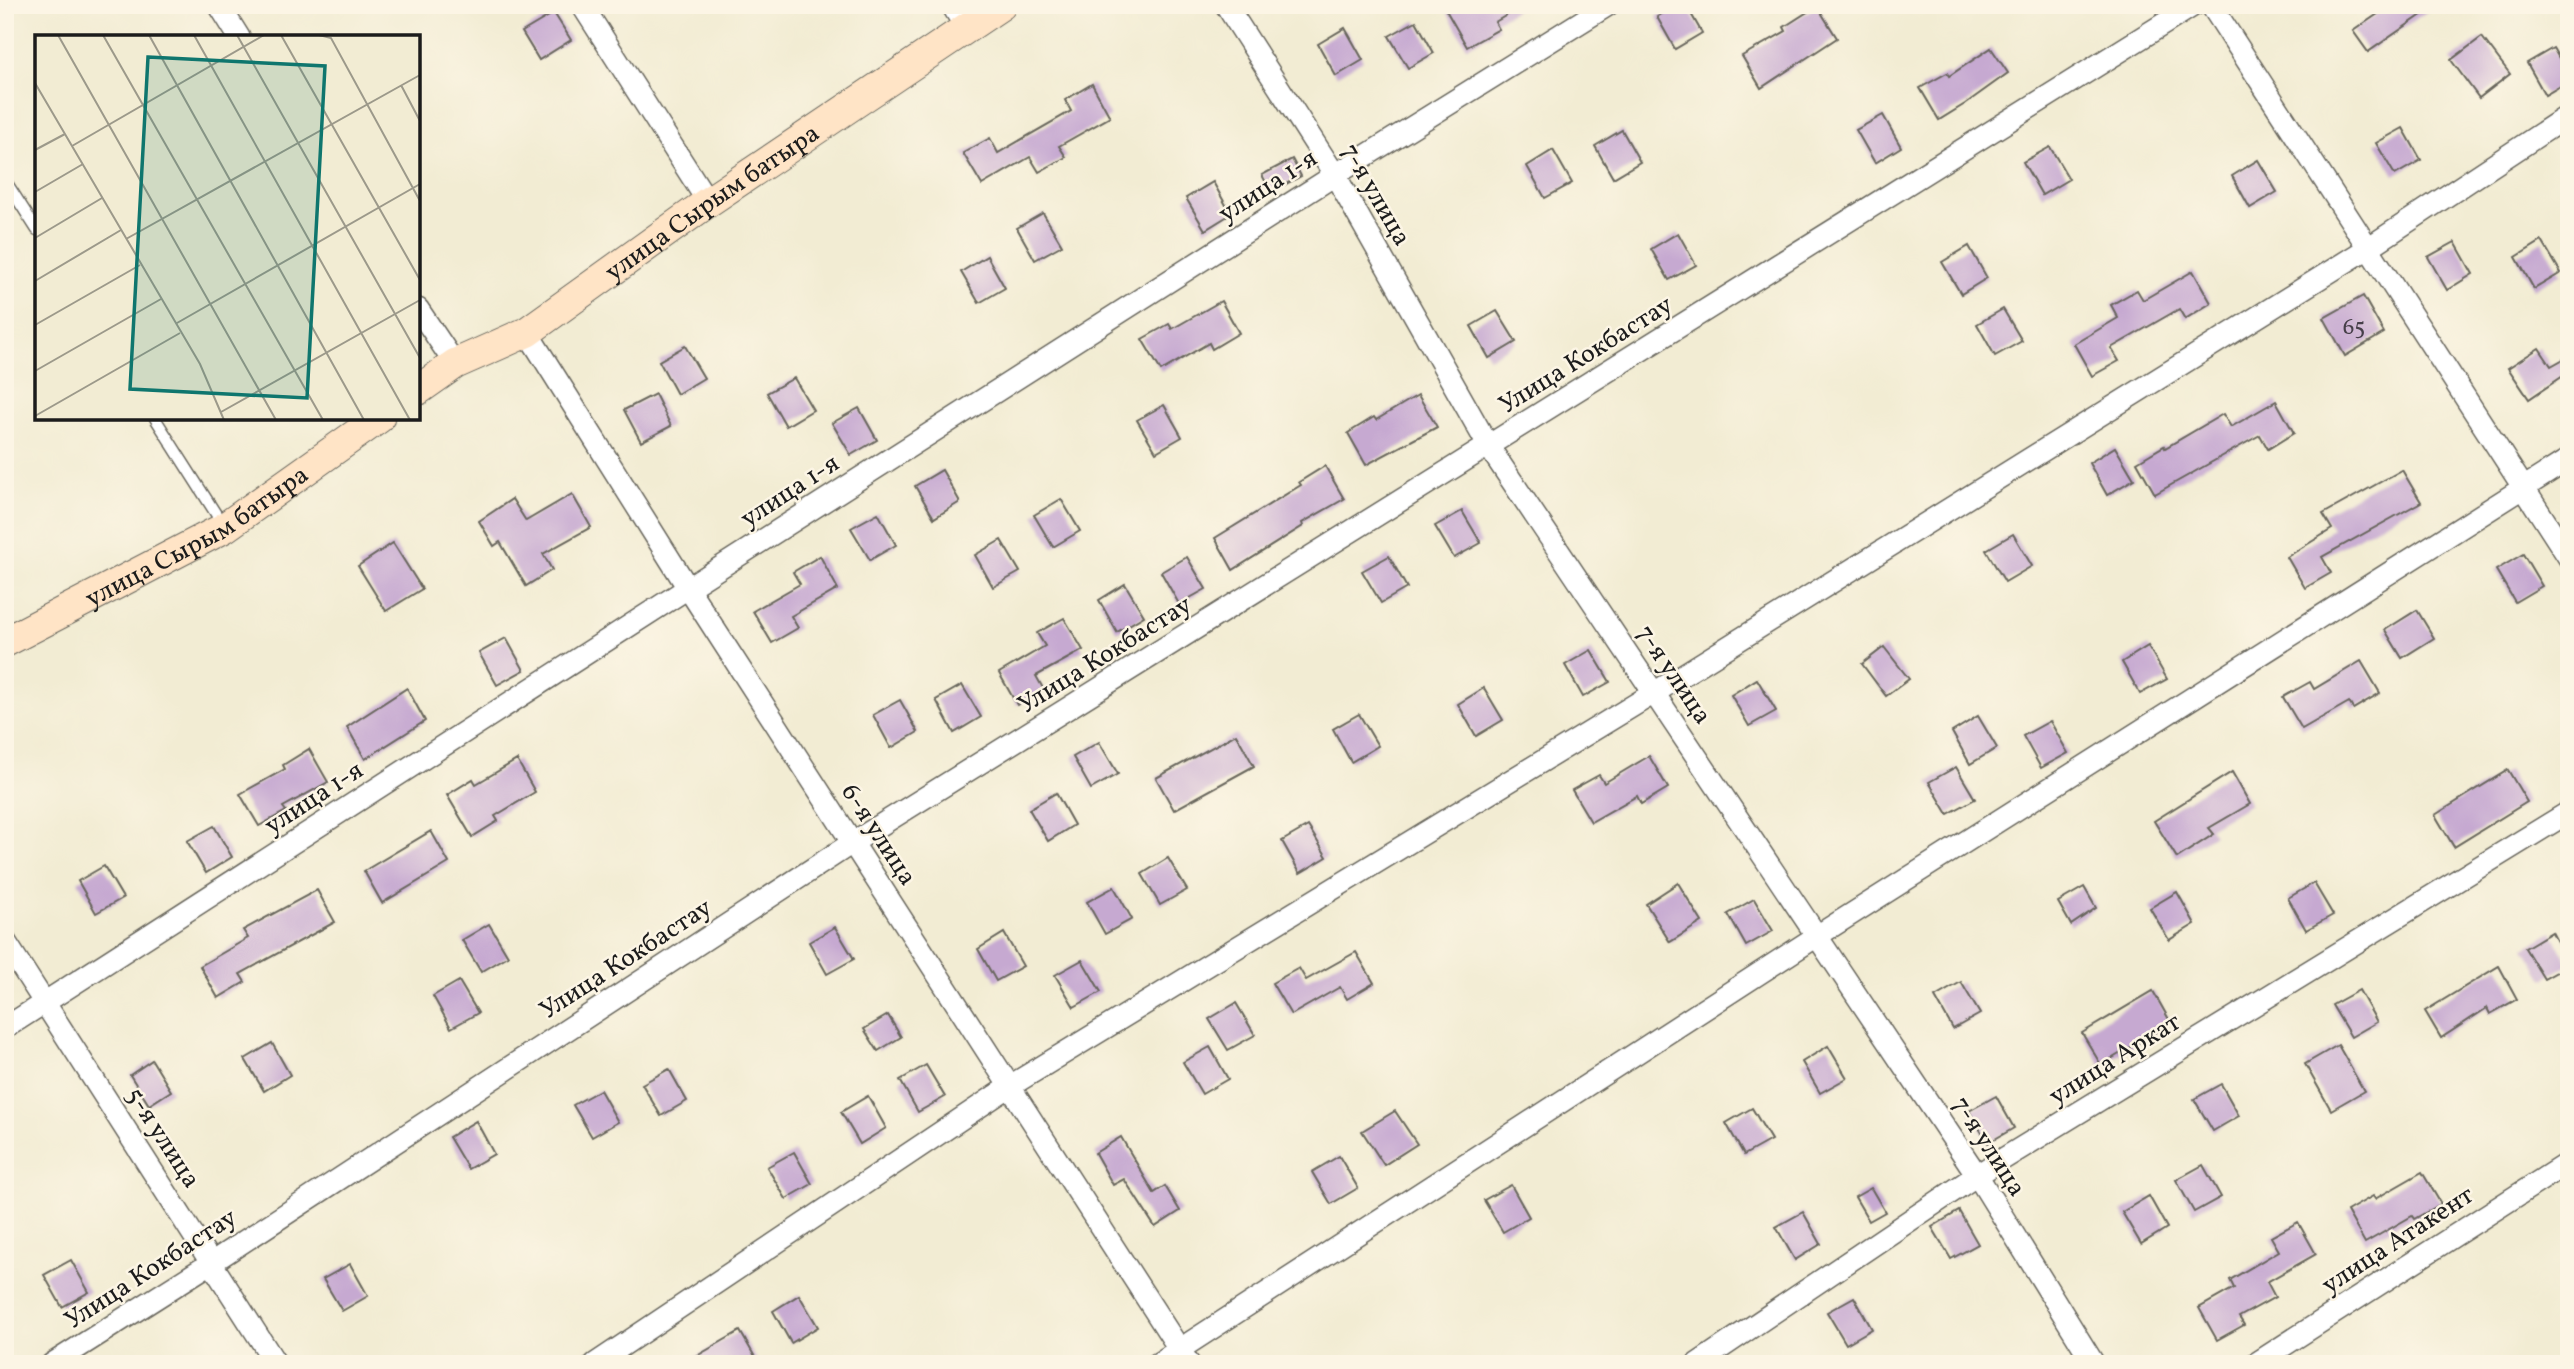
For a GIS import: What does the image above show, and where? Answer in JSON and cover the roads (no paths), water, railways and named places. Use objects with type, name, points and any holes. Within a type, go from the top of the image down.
[{"type":"street","points":[[219,5],[238,35]]},
{"type":"street","points":[[582,5],[708,202]]},
{"type":"street","name":"улица Сырым батыра","points":[[420,389],[455,364],[527,332],[959,16],[1001,5]]},
{"type":"street","name":"7-я улица","points":[[1226,5],[1335,175],[1489,447],[1978,1175],[2094,1364]]},
{"type":"street","name":"улица 1-я","points":[[5,1028],[1335,175],[1608,5]]},
{"type":"street","name":"Улица Кокбастау","points":[[52,1364],[211,1263],[852,843],[2194,5]]},
{"type":"street","points":[[2211,5],[2569,558]]},
{"type":"street","points":[[595,1364],[1010,1086],[1654,693],[2368,248],[2569,115]]},
{"type":"street","points":[[420,312],[455,364]]},
{"type":"street","name":"6-я улица","points":[[527,332],[688,588],[1185,1357]]},
{"type":"street","name":"улица Сырым батыра","points":[[5,642],[224,528],[376,420]]},
{"type":"street","points":[[1157,1364],[1185,1357],[1817,936],[2522,486],[2569,459]]},
{"type":"street","name":"улица Аркат","points":[[1697,1364],[1978,1175],[2569,812]]},
{"type":"street","name":"5-я улица","points":[[5,941],[276,1364]]},
{"type":"street","name":"улица Атакент","points":[[2255,1364],[2569,1162]]},
{"type":"lane","points":[[5,180],[35,227]]},
{"type":"lane","points":[[156,420],[224,528]]}]
